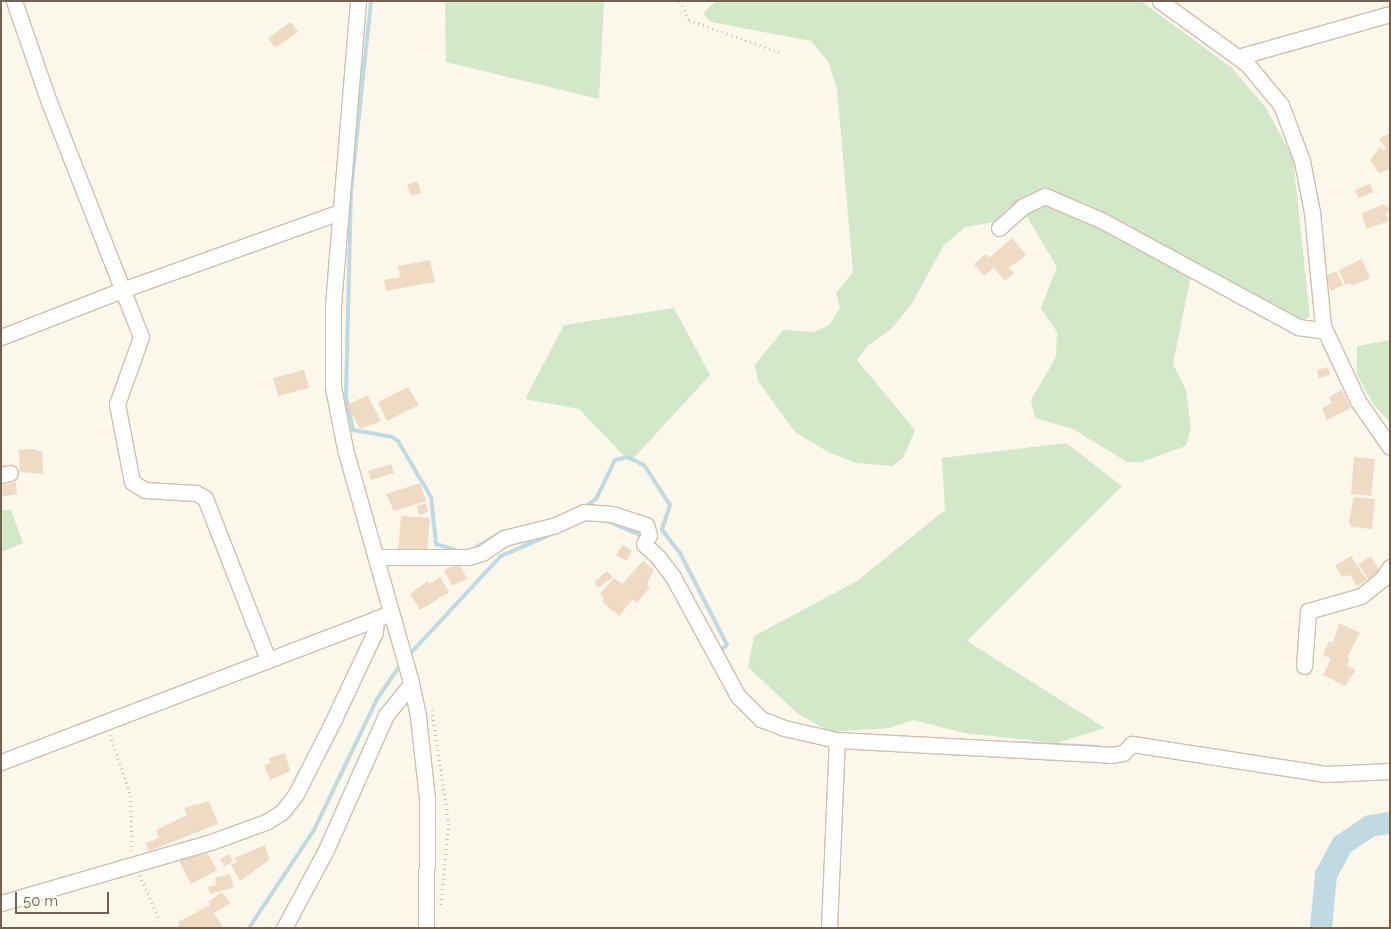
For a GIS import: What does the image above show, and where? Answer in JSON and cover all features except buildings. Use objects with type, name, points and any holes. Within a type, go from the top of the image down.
[{"type":"street","points":[[14,1],[49,102],[141,342],[117,404],[132,482],[145,490],[196,493],[205,498],[268,660]]},
{"type":"street","points":[[358,1],[333,305],[332,387],[345,449],[411,684],[427,798],[426,928]]},
{"type":"street","points":[[1160,1],[1238,57],[1281,105],[1302,161],[1312,212],[1320,310],[1325,331],[1358,401],[1390,447]]},
{"type":"street","points":[[1238,57],[1390,14]]},
{"type":"street","points":[[999,228],[1022,207],[1045,196],[1102,222],[1298,327],[1325,331]]},
{"type":"street","points":[[1,337],[122,290],[340,212]]},
{"type":"street","points":[[376,557],[477,555],[504,538],[553,526],[584,512],[612,514],[643,523],[649,531],[644,544],[658,557],[673,577],[738,696],[761,719],[772,724],[837,740],[1111,756],[1122,753],[1132,744],[1326,774],[1390,771]]},
{"type":"street","points":[[1304,666],[1308,611],[1361,596],[1383,578],[1390,567]]},
{"type":"street","points":[[1,762],[391,612]]},
{"type":"street","points":[[1,903],[135,866],[266,822],[289,806],[375,632],[376,618]]},
{"type":"street","points":[[284,928],[325,852],[386,715],[411,684]]},
{"type":"street","points":[[829,928],[837,740]]},
{"type":"path","points":[[680,1],[689,20],[779,52]]},
{"type":"path","points":[[105,722],[131,796],[135,866],[160,921]]},
{"type":"green space","points":[[445,1],[604,1],[599,99],[446,62]]},
{"type":"green space","points":[[716,1],[1141,1],[1232,68],[1266,108],[1293,158],[1310,317],[1303,320],[1200,277],[1190,280],[1173,364],[1186,390],[1191,428],[1186,446],[1141,462],[1127,462],[1073,429],[1035,418],[1031,400],[1056,357],[1057,332],[1041,308],[1057,267],[1027,217],[965,227],[944,245],[911,305],[890,330],[867,346],[857,360],[915,430],[903,458],[892,466],[856,463],[830,453],[795,432],[758,381],[755,365],[783,330],[815,332],[830,324],[840,308],[836,293],[853,272],[837,89],[828,61],[811,41],[711,22],[703,13]]},
{"type":"green space","points":[[674,308],[710,375],[630,462],[579,409],[525,399],[564,325]]},
{"type":"green space","points":[[1390,340],[1390,423],[1374,405],[1357,375],[1357,346]]},
{"type":"green space","points":[[1066,443],[1122,486],[967,641],[1105,728],[1057,743],[964,733],[913,720],[890,728],[830,732],[797,713],[748,667],[754,636],[857,581],[945,510],[942,458]]},
{"type":"green space","points":[[1,510],[11,510],[23,543],[1,552]]},
{"type":"waterway","points":[[371,1],[351,190],[346,397],[353,430],[392,437],[398,441],[431,497],[436,544],[456,550]]},
{"type":"waterway","points":[[586,506],[596,499],[615,460],[628,457],[644,465],[670,505],[662,530],[680,553],[727,645],[718,652]]},
{"type":"waterway","points":[[605,520],[645,537]]},
{"type":"waterway","points":[[475,548],[503,531]]},
{"type":"waterway","points":[[407,657],[501,556],[554,533]]},
{"type":"waterway","points":[[249,928],[314,830],[377,699],[401,664]]},
{"type":"waterway","points":[[1022,743],[1100,747]]},
{"type":"waterway","points":[[1321,928],[1326,875],[1342,845],[1370,826],[1390,823]]}]
